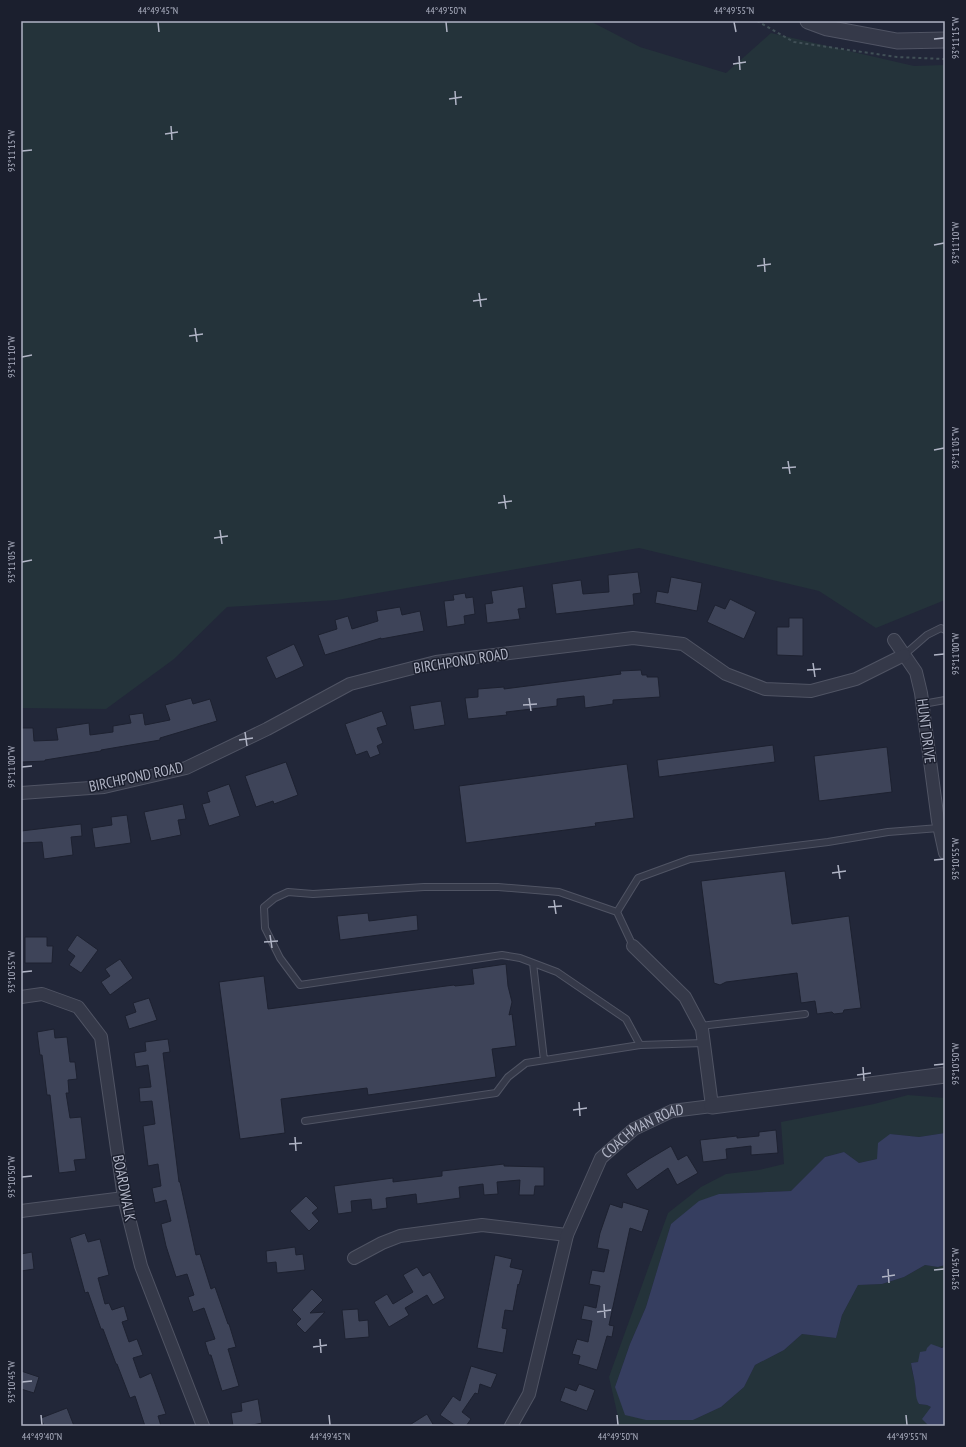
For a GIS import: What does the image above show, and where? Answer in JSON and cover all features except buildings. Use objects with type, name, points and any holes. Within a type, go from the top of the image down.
[{"type":"street","points":[[808,21],[827,28],[897,40],[945,40]]},
{"type":"street","name":"BIRCHPOND ROAD","points":[[21,793],[104,787],[186,768],[267,729],[350,684],[436,662],[633,638],[683,644],[726,674],[765,689],[811,691],[856,679],[904,655]]},
{"type":"street","name":"HUNT DRIVE","points":[[894,640],[916,672],[923,704],[939,828],[945,853]]},
{"type":"street","points":[[633,946],[685,997],[700,1026],[704,1043],[712,1106]]},
{"type":"street","name":"BOARDWALK","points":[[21,997],[42,994],[78,1007],[102,1037],[124,1198],[142,1266],[203,1426]]},
{"type":"street","name":"COACHMAN ROAD","points":[[511,1426],[529,1394],[566,1235],[601,1158],[634,1129],[672,1111],[945,1075]]},
{"type":"street","points":[[21,1211],[124,1198]]},
{"type":"street","points":[[354,1258],[382,1243],[400,1236],[482,1225],[566,1235]]},
{"type":"lane","points":[[904,655],[927,635],[941,628],[945,630]]},
{"type":"lane","points":[[923,704],[945,700]]},
{"type":"lane","points":[[617,912],[638,878],[690,859],[828,842],[888,832],[939,828]]},
{"type":"lane","points":[[633,946],[617,912],[559,892],[498,887],[424,887],[313,894],[288,892],[275,898],[264,907],[265,928],[280,958],[300,985],[502,955],[520,958],[557,972],[626,1019],[640,1045]]},
{"type":"lane","points":[[533,963],[544,1060]]},
{"type":"lane","points":[[700,1026],[805,1014]]},
{"type":"lane","points":[[305,1121],[496,1093],[508,1077],[526,1063],[640,1045],[704,1043]]},
{"type":"path","points":[[757,21],[794,42],[897,57],[945,59]]},
{"type":"shaded area","points":[[21,21],[590,21],[640,47],[726,73],[771,33],[914,66],[945,65],[945,600],[876,628],[819,591],[639,548],[337,600],[227,607],[174,659],[106,709],[21,708]]},
{"type":"shaded area","points":[[908,1095],[945,1098],[945,1133],[919,1137],[890,1134],[877,1159],[859,1163],[844,1152],[825,1157],[791,1191],[719,1194],[671,1224],[646,1307],[630,1344],[615,1387],[693,1420],[721,1407],[744,1387],[755,1365],[784,1350],[802,1334],[836,1338],[842,1315],[858,1285],[882,1284],[904,1277],[925,1265],[938,1267],[945,1265],[945,1346],[926,1351],[918,1362],[911,1363],[915,1382],[915,1391],[919,1404],[931,1407],[929,1426],[617,1426],[619,1421],[609,1377],[668,1213],[701,1187],[726,1174],[759,1170],[784,1164],[781,1122],[874,1104]]},
{"type":"water","points":[[945,1133],[945,1265],[938,1267],[925,1265],[904,1277],[882,1284],[858,1285],[842,1315],[836,1338],[802,1334],[784,1350],[755,1365],[744,1387],[721,1407],[693,1420],[646,1420],[625,1415],[615,1387],[630,1344],[646,1307],[671,1224],[699,1201],[719,1194],[791,1191],[825,1157],[844,1152],[859,1163],[877,1159],[878,1143],[890,1134],[919,1137]]},
{"type":"water","points":[[931,1344],[942,1348],[945,1346],[945,1426],[929,1426],[922,1419],[931,1407],[919,1404],[916,1396],[911,1363],[918,1362],[920,1352],[926,1351]]}]
